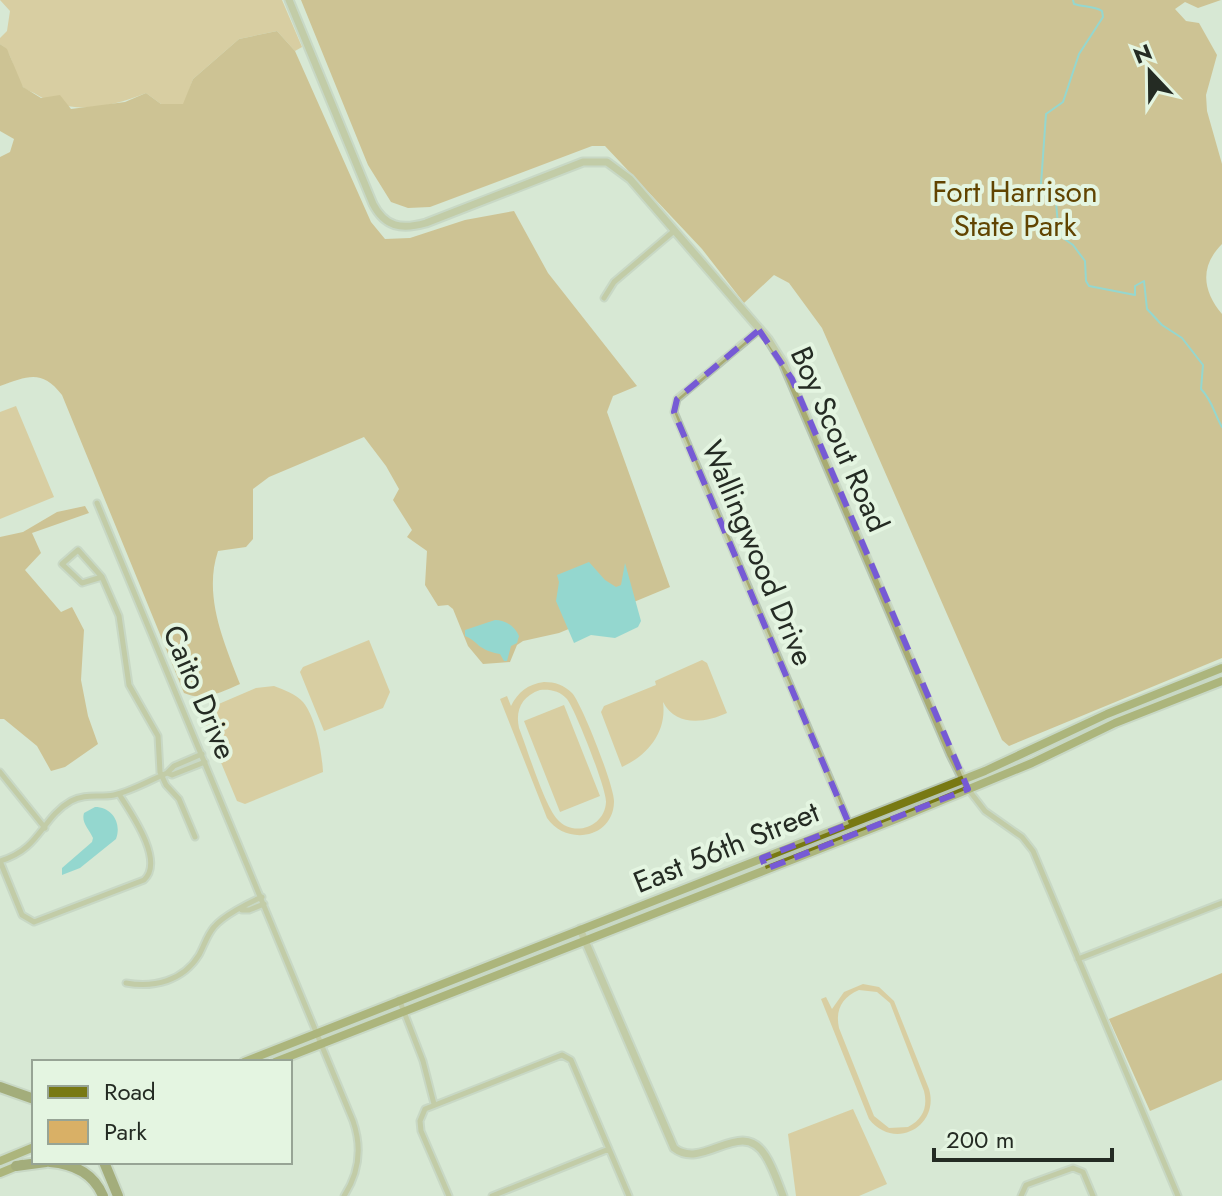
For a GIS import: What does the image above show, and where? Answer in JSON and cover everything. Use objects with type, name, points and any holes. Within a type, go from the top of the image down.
[{"type":"highway","points":[[0,1087],[32,1098]]},
{"type":"highway","points":[[16,1166],[32,1164]]},
{"type":"highway","points":[[58,1164],[87,1174],[98,1184],[103,1196]]},
{"type":"highway","points":[[105,1164],[118,1196]]},
{"type":"main road","name":"East 56th Street","points":[[279,1060],[399,999],[962,779],[1107,714],[1222,668]]},
{"type":"main road","name":"East 56th Street","points":[[250,1060],[403,1012],[968,789],[1116,723],[1222,681]]},
{"type":"main road","points":[[0,1161],[32,1148]]},
{"type":"main road","points":[[0,1173],[32,1160]]},
{"type":"street","name":"Boy Scout Road","points":[[289,0],[373,204],[386,223],[397,227],[426,223],[575,164],[597,161],[612,164],[630,179],[779,355],[792,379],[962,779],[985,811],[1029,845],[1178,1196]]},
{"type":"street","points":[[604,298],[614,282],[674,231]]},
{"type":"street","name":"Wallingwood Drive","points":[[759,330],[677,399],[674,412],[849,824]]},
{"type":"street","name":"Caito Drive","points":[[97,503],[355,1124],[358,1140],[356,1168],[344,1196]]},
{"type":"street","points":[[102,577],[82,583],[62,564],[78,550],[102,577],[119,616],[129,685],[158,736],[157,759],[195,837]]},
{"type":"street","points":[[164,775],[170,768],[202,754]]},
{"type":"street","points":[[119,794],[138,825],[149,853],[151,871],[144,880],[34,922],[25,919],[0,861],[27,848],[72,800],[119,794],[205,762]]},
{"type":"street","points":[[0,772],[45,828]]},
{"type":"street","points":[[762,858],[766,869]]},
{"type":"street","points":[[126,983],[157,983],[181,974],[198,957],[215,925],[241,909],[249,910],[263,900]]},
{"type":"street","points":[[1078,959],[1222,903]]},
{"type":"street","points":[[580,929],[674,1148],[685,1155],[699,1155],[734,1141],[754,1144],[766,1156],[783,1196]]},
{"type":"street","points":[[399,999],[423,1061],[434,1104]]},
{"type":"street","points":[[449,1196],[420,1128],[422,1114],[427,1107],[558,1056],[571,1060],[629,1196]]},
{"type":"street","points":[[492,1196],[609,1149]]},
{"type":"street","points":[[1021,1193],[1026,1185],[1070,1168],[1078,1168],[1084,1173],[1093,1196]]},
{"type":"highlighted area","points":[[759,330],[792,379],[968,789],[766,869],[762,858],[849,824],[674,412],[677,399]]},
{"type":"green space","points":[[0,0],[282,0],[302,47],[295,51],[277,31],[239,39],[193,79],[184,104],[161,104],[146,93],[104,106],[61,105],[23,87],[8,53],[0,44],[0,38],[7,31],[10,11]]},
{"type":"green space","name":"Fort Harrison State Park","points":[[301,0],[1221,0],[1198,8],[1185,2],[1175,9],[1186,21],[1199,23],[1217,55],[1206,95],[1207,111],[1222,164],[1222,244],[1210,261],[1206,278],[1210,296],[1222,314],[1222,658],[1009,746],[1002,740],[822,328],[789,283],[774,275],[744,303],[702,249],[605,146],[592,146],[430,207],[408,208],[391,202],[368,165]]},
{"type":"green space","points":[[277,31],[295,51],[371,222],[385,239],[410,238],[465,220],[514,211],[548,273],[637,386],[613,396],[607,412],[670,587],[559,633],[523,641],[517,645],[510,662],[483,664],[468,646],[453,609],[448,605],[438,606],[425,585],[427,551],[407,537],[412,530],[393,500],[399,489],[364,437],[269,477],[253,489],[253,539],[246,547],[218,551],[214,568],[217,619],[240,684],[199,697],[184,693],[62,395],[41,378],[27,378],[0,386],[0,157],[10,152],[14,139],[0,131],[0,44],[7,49],[23,87],[41,98],[60,95],[71,109],[125,102],[146,93],[161,104],[183,104],[193,79],[239,39]]},
{"type":"green space","points":[[16,406],[54,497],[0,519],[0,412]]},
{"type":"green space","points":[[85,506],[89,513],[32,533],[41,553],[25,570],[61,612],[72,607],[84,630],[81,680],[88,716],[98,744],[65,767],[51,771],[37,746],[0,719],[0,537],[23,532],[57,512]]},
{"type":"green space","points":[[369,640],[390,692],[383,708],[324,731],[300,672],[303,667]]},
{"type":"green space","points":[[702,660],[707,663],[727,713],[692,721],[675,716],[663,702],[662,723],[654,741],[640,756],[622,767],[601,712],[604,706],[656,685],[655,681]]},
{"type":"green space","points":[[544,682],[566,688],[577,700],[609,781],[614,802],[612,814],[597,831],[576,835],[565,833],[547,818],[500,699],[507,696],[511,706],[524,690]],"holes":[[[540,690],[558,692],[567,699],[601,782],[606,802],[604,811],[587,827],[571,828],[552,812],[519,728],[521,704]]]},
{"type":"green space","points":[[274,686],[290,692],[308,709],[318,736],[323,772],[245,804],[237,801],[200,712],[256,688]]},
{"type":"green space","points":[[564,705],[600,796],[560,812],[524,721]]},
{"type":"green space","points":[[1222,973],[1222,1080],[1150,1111],[1109,1019]]},
{"type":"green space","points":[[863,984],[879,987],[894,1001],[929,1089],[931,1103],[921,1124],[912,1130],[902,1134],[890,1133],[869,1119],[821,999],[826,997],[832,1009],[844,992]],"holes":[[[859,990],[877,992],[890,1003],[924,1091],[923,1112],[908,1127],[889,1128],[874,1116],[839,1028],[839,1010],[848,996]]]},
{"type":"green space","points":[[853,1109],[887,1184],[859,1196],[796,1196],[788,1134]]},
{"type":"water","points":[[589,562],[616,587],[621,585],[625,563],[641,621],[638,627],[615,638],[591,635],[574,643],[556,601],[557,575]]},
{"type":"water","points":[[495,620],[509,624],[519,636],[517,643],[511,646],[507,661],[500,654],[482,648],[465,636],[465,630]]},
{"type":"water","points":[[95,807],[106,810],[114,817],[118,827],[116,839],[80,868],[62,875],[62,868],[92,842],[83,817],[84,813]]},
{"type":"waterway","points":[[1073,0],[1074,4],[1102,11],[1103,17],[1079,54],[1063,102],[1046,114],[1041,184],[1056,202],[1058,225],[1063,238],[1085,261],[1089,286],[1135,295],[1135,286],[1144,281],[1147,309],[1162,325],[1182,338],[1203,365],[1201,389],[1222,427]]}]
